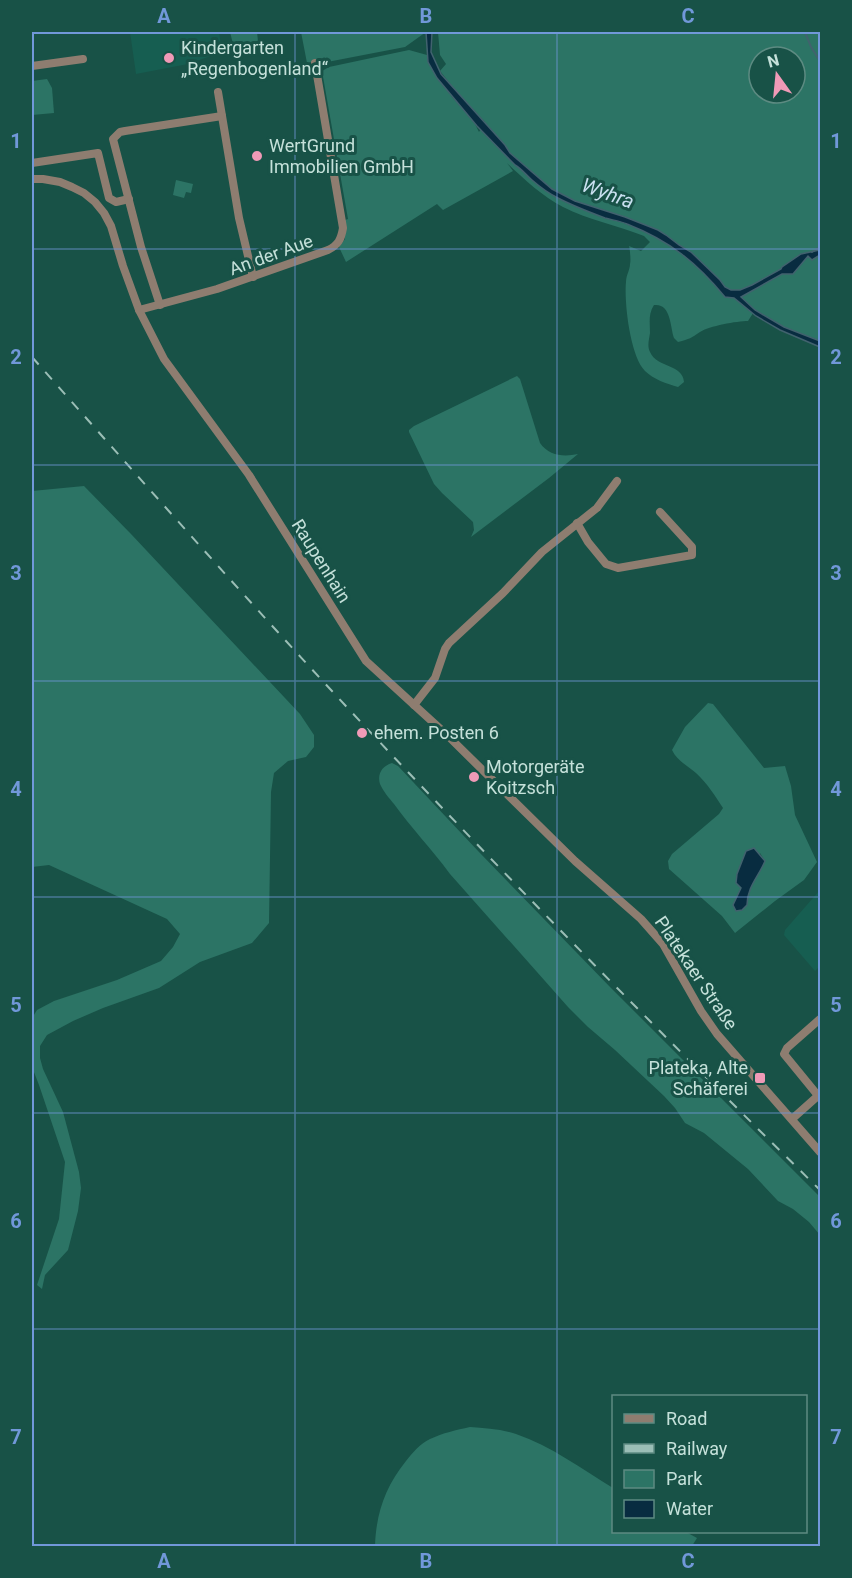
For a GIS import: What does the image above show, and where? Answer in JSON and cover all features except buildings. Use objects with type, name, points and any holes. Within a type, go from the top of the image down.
[{"type":"street","points":[[32,66],[83,59]]},
{"type":"street","name":"An der Aue","points":[[139,310],[217,290],[336,246],[342,237],[343,228],[315,63]]},
{"type":"street","points":[[218,92],[238,218],[253,277]]},
{"type":"street","points":[[160,305],[141,248],[113,139],[120,132],[222,116]]},
{"type":"street","points":[[34,163],[98,153],[109,198],[116,202],[129,199]]},
{"type":"street","name":"Raupenhain","points":[[32,179],[60,182],[72,187],[84,193],[104,213],[111,226],[139,310],[172,372],[249,475],[366,661],[510,796]]},
{"type":"street","points":[[414,705],[435,678],[445,648],[449,643],[503,593],[542,552],[597,508],[617,481]]},
{"type":"street","points":[[577,523],[588,542],[606,564],[618,568],[692,555],[692,547],[660,512]]},
{"type":"street","name":"Platekaer Straße","points":[[510,796],[575,861],[630,908],[657,937],[672,958],[708,1022],[820,1152]]},
{"type":"street","points":[[792,1119],[820,1096],[784,1054],[787,1048],[820,1019]]},
{"type":"shaded area","name":"Kindergarten „Regenbogenland“","points":[[130,32],[219,32],[222,52],[188,64],[136,74]]},
{"type":"shaded area","points":[[820,890],[820,966],[815,971],[784,935],[785,930]]},
{"type":"green space","points":[[230,32],[257,32],[258,41],[234,48]]},
{"type":"green space","points":[[301,32],[426,32],[405,47],[322,63],[321,61],[307,63]]},
{"type":"green space","points":[[438,32],[820,32],[820,341],[784,327],[755,310],[748,321],[710,328],[678,342],[674,338],[667,311],[660,305],[654,305],[650,315],[649,350],[658,361],[679,372],[684,382],[678,387],[656,379],[645,371],[635,354],[626,302],[629,246],[641,251],[650,242],[644,236],[582,215],[555,203],[507,163],[513,171],[443,210],[437,204],[346,262],[339,247],[345,239],[345,220],[348,219],[322,71],[329,67],[409,50],[427,55],[428,62],[452,97],[472,118],[479,132],[485,122],[440,71],[446,64],[440,55]]},
{"type":"green space","points":[[47,79],[52,88],[54,113],[32,115],[32,81]]},
{"type":"green space","points":[[176,180],[193,184],[191,193],[186,192],[184,198],[173,195]]},
{"type":"green space","points":[[517,376],[520,379],[540,443],[552,453],[578,454],[471,537],[474,530],[473,522],[434,484],[409,430]]},
{"type":"green space","points":[[84,486],[300,714],[314,735],[314,747],[306,757],[288,761],[274,773],[271,792],[269,923],[252,943],[200,962],[159,988],[73,1021],[47,1035],[40,1046],[43,1069],[63,1112],[81,1188],[68,1250],[45,1275],[42,1289],[37,1285],[59,1219],[65,1162],[32,1067],[32,1018],[37,1010],[54,1001],[117,980],[161,961],[180,934],[167,919],[49,865],[32,867],[32,491]]},
{"type":"green space","points":[[708,703],[713,704],[764,768],[785,766],[791,786],[795,815],[817,862],[804,880],[735,933],[722,916],[669,869],[668,861],[672,854],[723,808],[704,781],[672,750],[685,727]],"holes":[[[760,853],[765,861],[750,887],[747,896],[741,888]]]},
{"type":"green space","points":[[392,763],[398,766],[611,988],[820,1197],[820,1235],[793,1209],[778,1201],[748,1169],[704,1133],[685,1123],[664,1096],[568,1007],[450,874],[386,794],[379,777],[383,768]]},
{"type":"green space","points":[[470,1427],[505,1431],[529,1439],[566,1458],[612,1487],[612,1533],[688,1533],[697,1538],[692,1546],[375,1546],[377,1523],[392,1481],[420,1446],[445,1433]]},
{"type":"water","points":[[426,32],[432,32],[431,52],[441,74],[510,153],[552,189],[575,201],[658,230],[691,252],[725,287],[740,290],[752,285],[781,269],[801,254],[819,250],[820,245],[820,255],[812,260],[808,256],[793,274],[782,274],[741,297],[755,310],[784,327],[820,341],[820,347],[780,330],[756,316],[734,298],[725,297],[704,273],[669,245],[624,223],[575,206],[538,185],[477,126],[437,78],[428,62]]},
{"type":"water","points":[[754,848],[765,861],[751,887],[747,905],[742,910],[736,911],[733,905],[741,888],[736,883],[737,874],[746,851]]},
{"type":"waterway","points":[[805,32],[820,61]]},
{"type":"waterway","points":[[812,252],[820,247]]},
{"type":"railway","points":[[32,357],[265,618],[402,766],[579,950],[820,1190]]},
{"type":"place","name":"Kindergarten „Regenbogenland“","points":[[169,58]]},
{"type":"place","name":"WertGrund Immobilien GmbH","points":[[257,156]]},
{"type":"place","name":"ehem. Posten 6","points":[[362,733]]},
{"type":"place","name":"Motorgeräte Koitzsch","points":[[474,777]]},
{"type":"place","name":"Plateka, Alte Schäferei","points":[[760,1078]]},
{"type":"water label","name":"Wyhra","points":[[608,193]]}]
